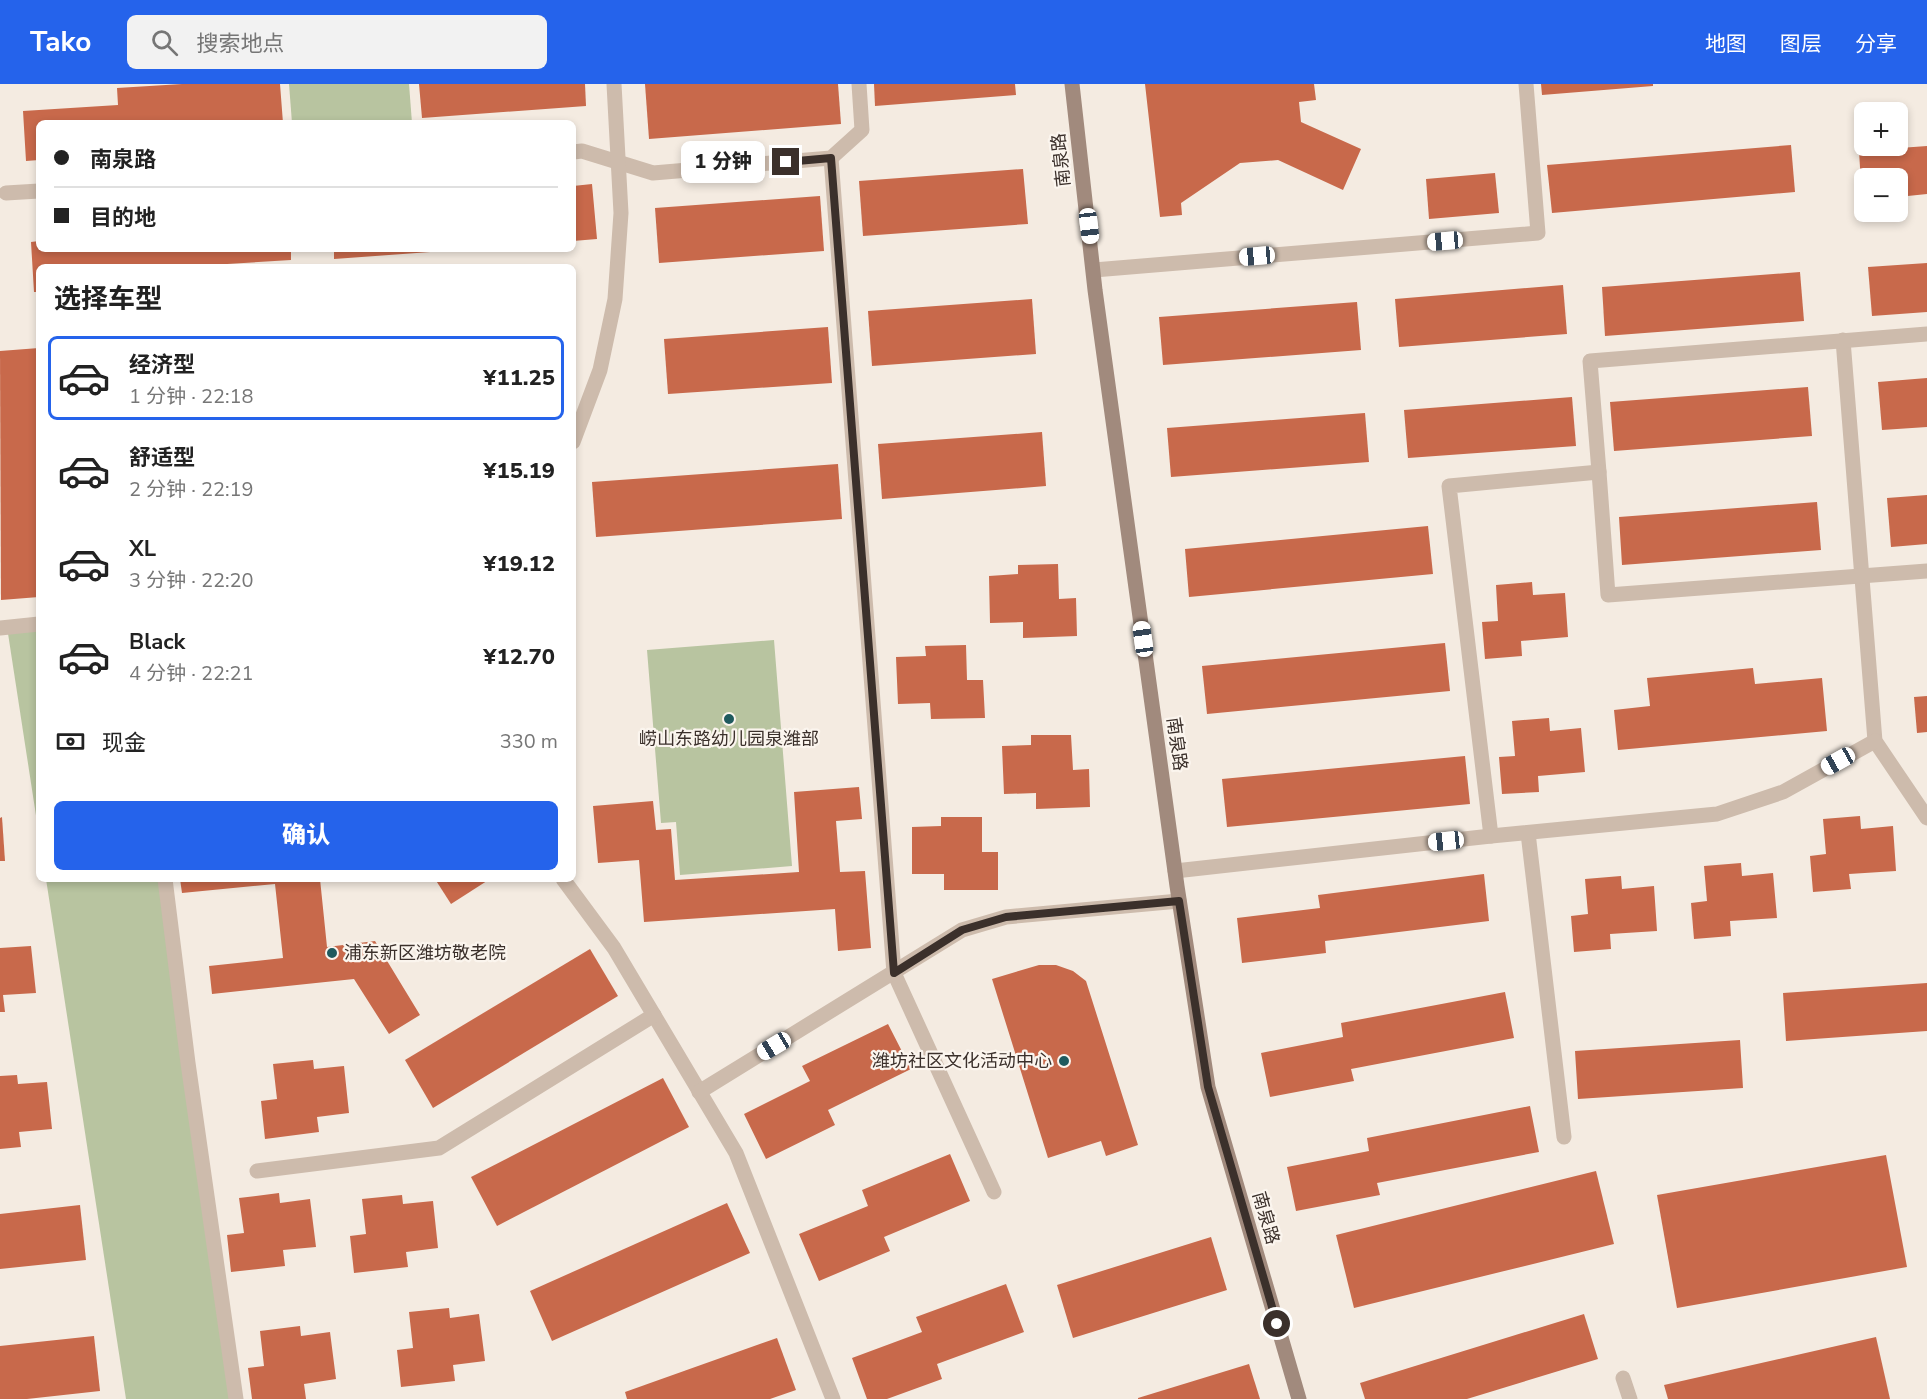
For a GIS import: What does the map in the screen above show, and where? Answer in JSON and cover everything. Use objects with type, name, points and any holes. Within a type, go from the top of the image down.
[{"type":"street","name":"南泉路","points":[[1072,84],[1094,270],[1179,901],[1208,1087],[1299,1399]]},
{"type":"lane","points":[[576,434],[600,370],[615,299],[621,213],[614,84]]},
{"type":"lane","points":[[576,152],[582,151],[653,173],[831,158],[862,130],[859,84]]},
{"type":"lane","points":[[1094,270],[1538,233],[1526,84]]},
{"type":"lane","points":[[831,158],[894,973],[994,1192]]},
{"type":"lane","points":[[6,193],[36,191]]},
{"type":"lane","points":[[1927,334],[1590,361],[1608,595],[1927,571]]},
{"type":"lane","points":[[1843,340],[1875,741],[1927,818]]},
{"type":"lane","points":[[1491,836],[1449,486],[1599,472]]},
{"type":"lane","points":[[0,628],[36,624]]},
{"type":"lane","points":[[1175,871],[1717,814],[1783,792],[1875,741]]},
{"type":"lane","points":[[1528,833],[1564,1137]]},
{"type":"lane","points":[[165,882],[188,1063],[236,1399]]},
{"type":"lane","points":[[565,882],[614,948],[736,1153],[833,1399]]},
{"type":"lane","points":[[699,1092],[962,930],[1006,917],[1179,901]]},
{"type":"lane","points":[[257,1171],[439,1148],[654,1015]]},
{"type":"lane","points":[[1623,1378],[1630,1399]]},
{"type":"green space","points":[[289,84],[409,84],[412,120],[292,120]]},
{"type":"green space","points":[[36,624],[36,816],[7,627]]},
{"type":"green space","points":[[774,640],[792,866],[680,875],[676,822],[661,823],[647,650]]},
{"type":"green space","points":[[46,882],[165,882],[236,1399],[126,1399]]},
{"type":"building","points":[[182,84],[280,84],[283,120],[36,120],[36,160],[26,161],[23,111],[118,105],[117,88]]},
{"type":"building","points":[[419,84],[585,84],[586,106],[422,118]]},
{"type":"building","points":[[645,84],[838,84],[841,124],[649,139]]},
{"type":"building","points":[[874,84],[1015,84],[1016,95],[875,106]]},
{"type":"building","points":[[1145,84],[1314,84],[1316,100],[1299,102],[1301,122],[1361,149],[1343,190],[1278,160],[1240,163],[1181,203],[1182,215],[1160,217]]},
{"type":"building","points":[[1541,84],[1653,84],[1653,86],[1542,95]]},
{"type":"building","points":[[1791,145],[1795,192],[1552,213],[1547,165]]},
{"type":"building","points":[[1927,146],[1927,194],[1908,196],[1908,168],[1860,168],[1859,156],[1908,156],[1908,147]]},
{"type":"building","points":[[1023,169],[1028,224],[863,236],[859,181]]},
{"type":"building","points":[[1495,173],[1499,213],[1429,219],[1426,179]]},
{"type":"building","points":[[592,184],[597,239],[576,241],[576,186]]},
{"type":"building","points":[[820,196],[824,251],[659,263],[655,208]]},
{"type":"building","points":[[36,241],[36,252],[291,252],[291,260],[226,264],[36,264],[36,292],[34,292],[31,242]]},
{"type":"building","points":[[334,252],[430,252],[334,259]]},
{"type":"building","points":[[1927,263],[1927,312],[1872,316],[1868,267]]},
{"type":"building","points":[[1800,272],[1804,321],[1605,336],[1602,287]]},
{"type":"building","points":[[1563,285],[1567,334],[1399,347],[1395,299]]},
{"type":"building","points":[[1032,299],[1036,354],[872,366],[868,311]]},
{"type":"building","points":[[1357,302],[1361,350],[1163,365],[1159,317]]},
{"type":"building","points":[[828,327],[832,383],[668,394],[664,339]]},
{"type":"building","points":[[36,348],[36,597],[1,600],[0,351]]},
{"type":"building","points":[[1927,378],[1927,427],[1882,430],[1878,382]]},
{"type":"building","points":[[1808,387],[1812,436],[1614,451],[1610,402]]},
{"type":"building","points":[[1572,397],[1576,446],[1408,458],[1404,410]]},
{"type":"building","points":[[1365,413],[1369,462],[1171,477],[1167,428]]},
{"type":"building","points":[[1042,432],[1046,486],[882,499],[878,444]]},
{"type":"building","points":[[838,464],[842,519],[596,537],[592,482]]},
{"type":"building","points":[[1927,495],[1927,544],[1891,547],[1887,498]]},
{"type":"building","points":[[1817,502],[1821,550],[1622,565],[1619,517]]},
{"type":"building","points":[[1428,526],[1433,574],[1189,597],[1185,549]]},
{"type":"building","points":[[1058,564],[1059,599],[1076,598],[1077,636],[1023,638],[1023,622],[990,623],[989,576],[1018,574],[1018,565]]},
{"type":"building","points":[[1532,582],[1533,595],[1565,593],[1568,637],[1521,641],[1522,656],[1485,659],[1482,622],[1498,621],[1496,585]]},
{"type":"building","points":[[1445,643],[1450,691],[1207,714],[1202,666]]},
{"type":"building","points":[[966,645],[967,680],[983,680],[985,718],[931,719],[930,703],[898,704],[896,657],[926,656],[925,646]]},
{"type":"building","points":[[1753,668],[1755,684],[1822,678],[1827,731],[1618,750],[1614,710],[1650,706],[1647,678]]},
{"type":"building","points":[[1927,696],[1927,732],[1917,733],[1914,697]]},
{"type":"building","points":[[1549,718],[1550,731],[1581,728],[1585,772],[1538,776],[1539,792],[1502,794],[1499,757],[1515,756],[1512,721]]},
{"type":"building","points":[[1031,735],[1071,735],[1073,770],[1089,769],[1090,807],[1036,809],[1036,793],[1004,794],[1002,746],[1031,745]]},
{"type":"building","points":[[1465,756],[1470,804],[1227,827],[1222,779]]},
{"type":"building","points":[[859,787],[862,819],[836,821],[840,872],[865,871],[871,948],[838,951],[835,909],[644,922],[639,860],[598,863],[593,806],[653,801],[656,830],[671,829],[675,880],[799,872],[794,792]]},
{"type":"building","points":[[1860,816],[1861,829],[1893,826],[1896,871],[1849,874],[1851,889],[1813,892],[1810,856],[1826,854],[1823,819]]},
{"type":"building","points":[[2,817],[5,861],[0,861],[0,818]]},
{"type":"building","points":[[941,817],[982,817],[982,852],[998,852],[998,890],[944,890],[944,874],[912,874],[912,827],[941,826]]},
{"type":"building","points":[[1741,863],[1742,876],[1773,873],[1777,918],[1730,921],[1731,936],[1694,939],[1691,903],[1707,901],[1704,866]]},
{"type":"building","points":[[1484,874],[1489,921],[1325,941],[1326,953],[1242,963],[1237,918],[1320,908],[1318,895]]},
{"type":"building","points":[[1621,876],[1622,889],[1654,886],[1657,931],[1610,934],[1611,949],[1574,952],[1571,916],[1588,914],[1585,879]]},
{"type":"building","name":"浦东新区潍坊敬老院","points":[[180,882],[320,882],[327,947],[375,941],[420,1015],[389,1034],[354,979],[212,994],[209,966],[283,958],[275,884],[182,893]]},
{"type":"building","name":"浦东新区潍坊敬老院","points":[[437,882],[485,882],[451,904]]},
{"type":"building","points":[[31,946],[36,993],[3,995],[5,1012],[0,1012],[0,948]]},
{"type":"building","points":[[590,949],[618,996],[433,1108],[405,1060]]},
{"type":"building","name":"潍坊社区文化活动中心","points":[[1039,965],[1056,965],[1073,971],[1086,981],[1138,1145],[1106,1156],[1101,1141],[1048,1158],[992,979]]},
{"type":"building","points":[[1927,983],[1927,1031],[1786,1041],[1783,993]]},
{"type":"building","points":[[1505,992],[1514,1038],[1351,1069],[1354,1081],[1270,1097],[1261,1053],[1343,1037],[1341,1023]]},
{"type":"building","points":[[888,1024],[911,1069],[828,1110],[835,1125],[766,1159],[744,1114],[810,1081],[802,1066]]},
{"type":"building","points":[[1740,1040],[1743,1088],[1578,1099],[1575,1051]]},
{"type":"building","points":[[313,1060],[314,1069],[344,1066],[349,1113],[317,1117],[319,1132],[265,1139],[261,1101],[277,1099],[273,1064]]},
{"type":"building","points":[[17,1075],[18,1084],[47,1082],[52,1129],[19,1132],[21,1147],[0,1149],[0,1076]]},
{"type":"building","points":[[663,1078],[689,1127],[497,1226],[471,1177]]},
{"type":"building","points":[[1530,1106],[1539,1152],[1377,1183],[1380,1195],[1296,1211],[1287,1167],[1369,1151],[1367,1138]]},
{"type":"building","points":[[950,1154],[970,1201],[884,1237],[890,1251],[819,1281],[799,1234],[868,1206],[862,1190]]},
{"type":"building","points":[[1886,1155],[1907,1267],[1677,1308],[1657,1195]]},
{"type":"building","points":[[1596,1171],[1614,1244],[1354,1308],[1336,1235]]},
{"type":"building","points":[[279,1193],[280,1203],[310,1199],[316,1247],[283,1250],[285,1266],[231,1272],[227,1235],[244,1233],[239,1198]]},
{"type":"building","points":[[402,1195],[403,1204],[433,1201],[438,1248],[406,1252],[408,1267],[354,1273],[350,1236],[366,1234],[362,1199]]},
{"type":"building","points":[[727,1203],[750,1253],[552,1341],[530,1291]]},
{"type":"building","points":[[80,1205],[86,1260],[0,1269],[0,1214]]},
{"type":"building","points":[[1211,1237],[1227,1290],[1073,1338],[1057,1285]]},
{"type":"building","points":[[1006,1284],[1024,1332],[937,1364],[942,1379],[887,1399],[867,1399],[852,1358],[922,1332],[916,1317]]},
{"type":"building","points":[[449,1308],[450,1318],[479,1314],[485,1361],[453,1365],[455,1381],[401,1387],[397,1350],[413,1348],[409,1312]]},
{"type":"building","points":[[1584,1314],[1598,1359],[1467,1399],[1365,1399],[1360,1383]]},
{"type":"building","points":[[300,1326],[301,1336],[330,1332],[336,1379],[304,1384],[306,1399],[252,1399],[248,1368],[264,1366],[260,1331]]},
{"type":"building","points":[[94,1336],[100,1391],[27,1399],[0,1399],[0,1346]]},
{"type":"building","points":[[1876,1337],[1890,1399],[1668,1399],[1664,1385]]},
{"type":"building","points":[[777,1338],[796,1390],[770,1399],[627,1399],[625,1392]]},
{"type":"building","points":[[1249,1364],[1260,1399],[1138,1399],[1138,1398]]},
{"type":"place","name":"崂山东路幼儿园泉潍部","points":[[729,719]]},
{"type":"place","name":"浦东新区潍坊敬老院","points":[[332,953]]},
{"type":"place","name":"潍坊社区文化活动中心","points":[[1064,1061]]},
{"type":"route","points":[[786,162],[831,158],[894,973],[962,930],[1006,917],[1179,901],[1208,1087],[1277,1324]]}]
